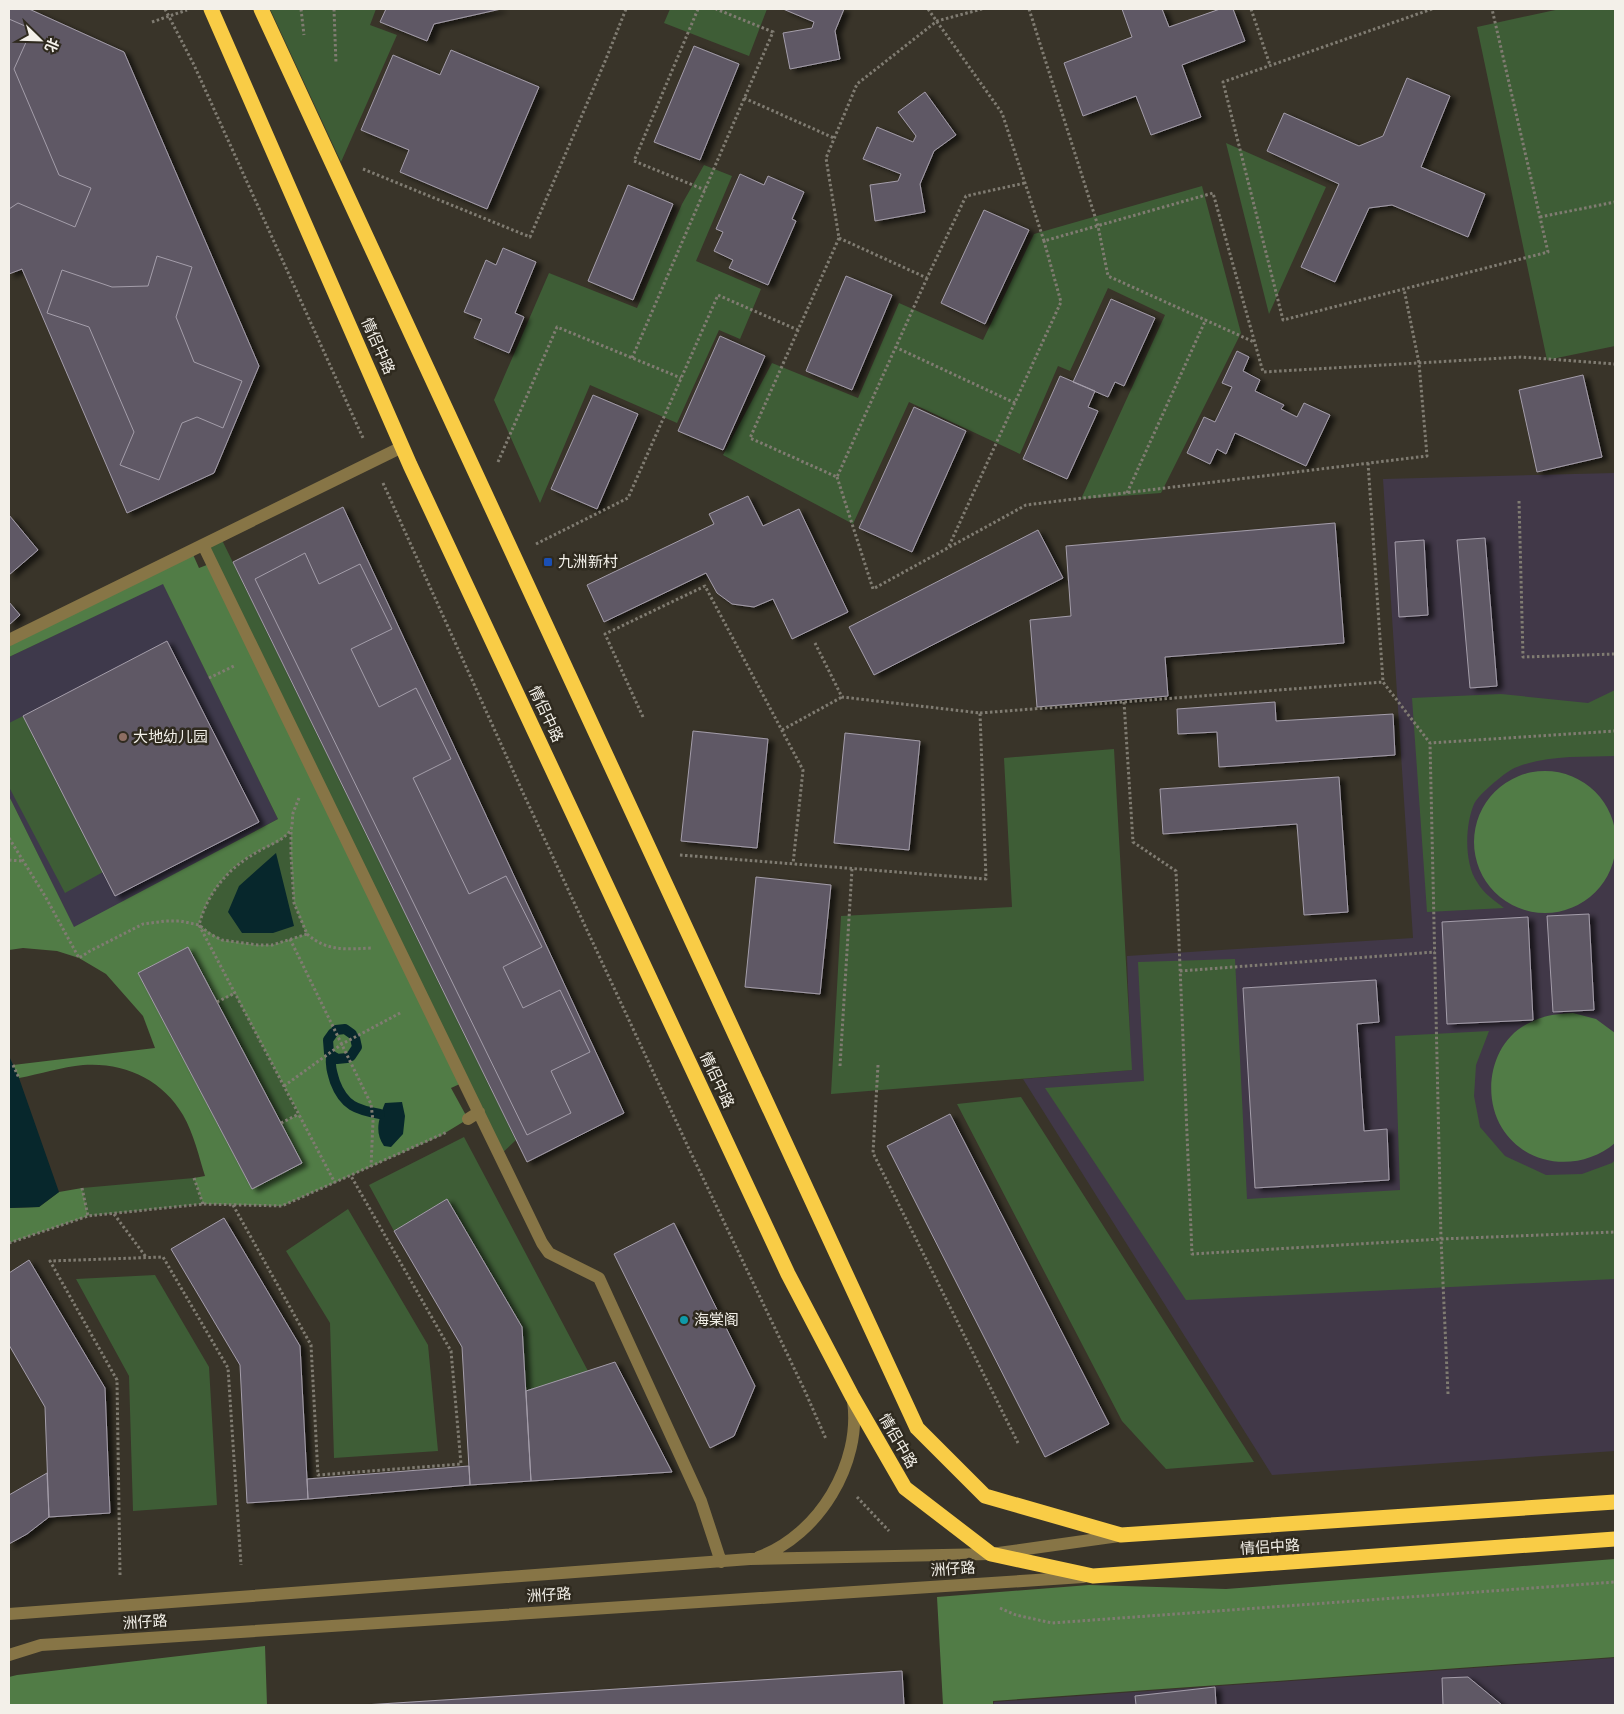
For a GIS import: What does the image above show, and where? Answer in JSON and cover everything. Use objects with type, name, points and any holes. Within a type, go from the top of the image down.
[{"type":"highway","name":"情侣中路","points":[[211,9],[402,446],[788,1274],[852,1396],[904,1488],[991,1554],[1093,1576],[1615,1539]]},
{"type":"highway","name":"情侣中路","points":[[261,9],[918,1428],[985,1496],[1121,1535],[1615,1502]]},
{"type":"street","points":[[9,640],[402,446]]},
{"type":"street","points":[[203,545],[542,1242],[549,1253],[599,1278],[701,1501],[721,1562]]},
{"type":"street","points":[[468,1119],[480,1112]]},
{"type":"street","points":[[750,1559],[761,1556],[786,1542],[814,1517],[828,1500],[842,1474],[850,1451],[855,1414],[852,1396]]},
{"type":"street","name":"洲仔路","points":[[9,1614],[750,1559],[991,1554],[1121,1535]]},
{"type":"street","name":"洲仔路","points":[[9,1655],[41,1645],[1093,1576]]},
{"type":"path","points":[[152,22],[190,9]]},
{"type":"path","points":[[301,9],[307,44]]},
{"type":"path","points":[[334,9],[336,64]]},
{"type":"path","points":[[367,178],[362,169],[530,237],[626,9]]},
{"type":"path","points":[[698,9],[634,161],[705,190]]},
{"type":"path","points":[[632,358],[772,32],[716,9]]},
{"type":"path","points":[[928,9],[1002,113],[1044,241],[1061,302],[948,547]]},
{"type":"path","points":[[837,477],[750,438],[839,238],[826,158],[857,84],[937,21],[982,9]]},
{"type":"path","points":[[1029,9],[1098,226],[1108,276],[1254,342]]},
{"type":"path","points":[[1251,9],[1270,65]]},
{"type":"path","points":[[1432,9],[1419,11],[1223,82],[1283,320],[1548,252],[1492,9]]},
{"type":"path","points":[[744,98],[834,138]]},
{"type":"path","points":[[1025,183],[966,196],[895,347],[837,477],[873,589],[1026,505],[1428,456],[1419,363],[1404,289]]},
{"type":"path","points":[[1044,241],[1213,193],[1263,372],[1521,357],[1615,364]]},
{"type":"path","points":[[1540,217],[1615,202]]},
{"type":"path","points":[[839,238],[927,278]]},
{"type":"path","points":[[540,552],[536,544],[628,498],[718,296],[798,330]]},
{"type":"path","points":[[1127,493],[1206,319]]},
{"type":"path","points":[[485,492],[557,327],[682,378]]},
{"type":"path","points":[[895,347],[1015,403]]},
{"type":"path","points":[[494,453],[498,462]]},
{"type":"path","points":[[1368,463],[1383,682],[1430,743],[1441,1239],[1448,1394]]},
{"type":"path","points":[[1519,501],[1523,657],[1615,654]]},
{"type":"path","points":[[643,717],[605,634],[705,586],[803,770],[793,864]]},
{"type":"path","points":[[815,644],[842,697]]},
{"type":"path","points":[[782,730],[842,697],[980,713],[1383,682]]},
{"type":"path","points":[[1124,702],[1133,842],[1176,871],[1192,1254],[1441,1239],[1615,1232]]},
{"type":"path","points":[[652,853],[986,879],[980,713]]},
{"type":"path","points":[[1430,743],[1615,731]]},
{"type":"path","points":[[314,772],[301,792],[293,814],[291,830],[294,903],[307,934],[314,941],[331,948],[386,948],[400,950]]},
{"type":"path","points":[[291,830],[280,841],[248,856],[230,871],[218,884],[209,899],[202,912],[199,925],[335,1183]]},
{"type":"path","points":[[9,838],[79,958],[143,924],[166,921],[180,921],[199,925],[210,934],[222,940],[258,945],[272,945],[307,934]]},
{"type":"path","points":[[677,847],[685,865]]},
{"type":"path","points":[[9,860],[23,861]]},
{"type":"path","points":[[840,1066],[852,869]]},
{"type":"path","points":[[290,940],[371,1104],[373,1121],[371,1166]]},
{"type":"path","points":[[1180,971],[1435,952]]},
{"type":"path","points":[[217,1002],[235,993]]},
{"type":"path","points":[[284,1086],[342,1044],[424,1000]]},
{"type":"path","points":[[13,1065],[19,1078]]},
{"type":"path","points":[[878,1065],[872,1153],[1018,1443]]},
{"type":"path","points":[[281,1123],[299,1114]]},
{"type":"path","points":[[9,1243],[88,1216],[203,1204],[282,1206],[440,1136],[468,1119]]},
{"type":"path","points":[[233,1205],[311,1345],[318,1475],[461,1464],[451,1351],[351,1176]]},
{"type":"path","points":[[194,1178],[203,1204]]},
{"type":"path","points":[[82,1188],[88,1216]]},
{"type":"path","points":[[114,1214],[146,1258]]},
{"type":"path","points":[[120,1575],[117,1380],[50,1261],[163,1257],[228,1368],[241,1565]]},
{"type":"shaded area","points":[[1615,473],[1615,1451],[1272,1475],[1023,1079],[1131,1070],[1127,956],[1413,938],[1383,479]]},
{"type":"shaded area","name":"大地幼儿园","points":[[163,583],[278,819],[74,928],[9,796],[9,657]]},
{"type":"shaded area","points":[[1615,1658],[1615,1705],[994,1705],[994,1702]]},
{"type":"green space","points":[[270,9],[376,9],[370,25],[397,35],[341,162]]},
{"type":"green space","points":[[670,9],[767,9],[749,56],[664,23]]},
{"type":"green space","points":[[1560,9],[1615,9],[1615,346],[1547,360],[1477,27]]},
{"type":"green space","points":[[1226,143],[1326,187],[1269,314]]},
{"type":"green space","points":[[704,165],[732,176],[696,261],[761,289],[740,339],[719,330],[677,423],[590,385],[540,503],[494,400],[549,273],[637,308],[682,204]]},
{"type":"green space","points":[[1202,186],[1241,333],[1161,493],[1081,499],[1165,315],[1108,288],[1070,371],[1058,366],[1020,454],[909,402],[853,524],[723,455],[772,363],[858,398],[899,303],[983,340],[1034,234]]},
{"type":"green space","points":[[220,536],[516,1140],[500,1155],[203,545]]},
{"type":"green space","points":[[191,550],[199,568],[212,563],[464,1082],[451,1088],[468,1119],[440,1136],[282,1206],[203,1204],[194,1178],[205,1176],[190,1130],[174,1102],[153,1083],[127,1070],[113,1066],[98,1065],[75,1066],[19,1078],[13,1065],[155,1048],[143,1016],[106,974],[79,958],[57,951],[23,948],[9,950],[9,796],[74,927],[278,819],[163,584],[9,657],[9,640]],"holes":[[[291,831],[294,903],[306,934],[272,945],[258,945],[222,940],[199,925],[202,914],[212,895],[231,870],[252,855],[280,841]],[[188,947],[217,1002],[235,994],[299,1114],[281,1123],[302,1163],[252,1189],[138,973]]]},
{"type":"green space","points":[[1615,690],[1615,756],[1540,760],[1517,767],[1493,783],[1474,804],[1469,822],[1467,844],[1470,865],[1483,890],[1504,908],[1427,912],[1412,698],[1501,694],[1588,703]]},
{"type":"green space","points":[[23,716],[103,872],[65,893],[9,787],[9,723]]},
{"type":"green space","points":[[1114,749],[1132,1070],[831,1094],[841,916],[1012,907],[1004,758]]},
{"type":"green space","points":[[1545,771],[1559,772],[1572,776],[1585,783],[1595,792],[1604,802],[1611,815],[1615,828],[1615,856],[1611,869],[1604,882],[1595,892],[1585,901],[1572,908],[1559,912],[1545,913],[1531,912],[1518,908],[1505,901],[1495,892],[1486,882],[1479,869],[1475,856],[1474,842],[1475,828],[1479,815],[1486,802],[1495,792],[1505,783],[1518,776],[1531,772]]},
{"type":"green space","points":[[291,830],[307,934],[272,945],[258,945],[222,940],[199,925],[202,914],[212,895],[231,870],[252,855],[280,841]]},
{"type":"green space","points":[[1235,959],[1247,1199],[1400,1190],[1395,1036],[1489,1031],[1476,1065],[1474,1096],[1480,1127],[1505,1156],[1546,1175],[1582,1174],[1612,1163],[1615,1160],[1615,1279],[1186,1300],[1045,1088],[1144,1081],[1138,962]]},
{"type":"green space","points":[[235,993],[299,1114],[281,1123],[217,1002]]},
{"type":"green space","points":[[1573,1013],[1596,1019],[1615,1033],[1615,1143],[1587,1159],[1571,1162],[1555,1161],[1540,1158],[1525,1151],[1502,1128],[1492,1100],[1491,1085],[1498,1055],[1516,1031],[1540,1018],[1556,1014]]},
{"type":"green space","points":[[1021,1097],[1254,1462],[1166,1469],[1122,1421],[957,1104]]},
{"type":"green space","points":[[464,1137],[588,1371],[526,1391],[522,1327],[447,1199],[394,1231],[369,1185]]},
{"type":"green space","points":[[194,1178],[203,1204],[88,1216],[82,1188]]},
{"type":"green space","points":[[82,1188],[88,1216],[9,1243],[9,1208],[39,1207],[59,1192]]},
{"type":"green space","points":[[348,1209],[428,1345],[438,1451],[334,1458],[330,1323],[286,1251]]},
{"type":"green space","points":[[155,1275],[209,1367],[217,1505],[133,1511],[129,1376],[76,1279]]},
{"type":"green space","points":[[1615,1559],[1615,1657],[993,1701],[993,1705],[943,1705],[937,1597],[1089,1585],[1226,1589]]},
{"type":"green space","points":[[265,1646],[267,1705],[9,1705],[9,1677],[17,1675]]},
{"type":"water","points":[[276,853],[294,926],[273,933],[242,933],[228,912],[239,886]]},
{"type":"water","points":[[9,1056],[19,1078],[59,1192],[39,1207],[9,1208]]},
{"type":"water","points":[[402,1102],[405,1116],[403,1134],[391,1147],[384,1146],[378,1130],[379,1120],[385,1103]]},
{"type":"building","points":[[9,9],[29,9],[124,52],[259,366],[214,473],[127,513],[22,269],[9,274]]},
{"type":"building","points":[[386,9],[501,9],[434,24],[427,41],[380,22]]},
{"type":"building","points":[[783,9],[844,9],[835,31],[840,59],[790,69],[783,33],[812,28],[814,22]]},
{"type":"building","points":[[1122,9],[1162,9],[1169,27],[1220,9],[1233,9],[1245,41],[1182,65],[1201,117],[1151,135],[1136,96],[1083,116],[1064,63],[1132,37]]},
{"type":"building","points":[[9,19],[32,29],[14,69],[59,175],[91,188],[75,227],[18,203],[9,209]]},
{"type":"building","points":[[694,46],[739,64],[700,160],[654,142]]},
{"type":"building","points":[[451,50],[539,87],[487,209],[400,172],[409,150],[361,130],[393,55],[440,75]]},
{"type":"building","points":[[1407,78],[1450,96],[1421,167],[1485,194],[1468,237],[1392,205],[1369,208],[1335,282],[1301,267],[1339,184],[1267,151],[1284,113],[1359,146],[1383,136]]},
{"type":"building","points":[[925,92],[956,135],[934,151],[920,184],[925,212],[875,221],[870,185],[898,181],[901,174],[863,159],[877,127],[913,142],[916,136],[898,112]]},
{"type":"building","points":[[740,174],[764,185],[768,176],[804,192],[792,219],[796,221],[768,285],[729,268],[733,260],[714,251],[723,232],[716,229]]},
{"type":"building","points":[[628,185],[673,204],[633,300],[588,281]]},
{"type":"building","points":[[984,210],[1029,230],[985,324],[941,303]]},
{"type":"building","points":[[503,248],[536,262],[515,313],[524,317],[509,353],[474,338],[482,319],[464,312],[486,260],[496,265]]},
{"type":"building","points":[[157,256],[192,267],[176,317],[194,362],[242,381],[223,428],[197,417],[182,423],[159,480],[120,465],[134,432],[89,327],[47,313],[62,270],[112,287],[148,286]]},
{"type":"building","points":[[846,276],[892,295],[852,390],[806,371]]},
{"type":"building","points":[[1111,299],[1155,318],[1124,386],[1115,382],[1108,397],[1073,382]]},
{"type":"building","points":[[720,336],[765,356],[723,450],[678,431]]},
{"type":"building","points":[[1237,351],[1249,357],[1243,371],[1260,380],[1255,391],[1284,405],[1281,409],[1297,417],[1304,403],[1330,415],[1306,466],[1235,433],[1226,454],[1217,449],[1210,464],[1187,453],[1204,417],[1215,422],[1232,387],[1222,383]]},
{"type":"building","points":[[1583,375],[1602,457],[1537,472],[1519,390]]},
{"type":"building","points":[[1060,376],[1095,391],[1088,407],[1098,411],[1067,479],[1023,459]]},
{"type":"building","points":[[593,395],[638,414],[597,509],[551,489]]},
{"type":"building","points":[[914,407],[966,431],[912,552],[859,528]]},
{"type":"building","points":[[748,496],[763,526],[799,509],[848,612],[792,639],[773,599],[754,607],[732,604],[717,593],[706,573],[604,622],[587,585],[714,524],[709,514]]},
{"type":"building","points":[[343,507],[624,1113],[527,1162],[233,562]]},
{"type":"building","points":[[9,515],[38,550],[9,575]]},
{"type":"building","points":[[1335,523],[1344,643],[1165,657],[1168,696],[1037,707],[1030,620],[1071,616],[1066,546]]},
{"type":"building","points":[[1038,530],[1063,578],[874,675],[849,627]]},
{"type":"building","points":[[1485,538],[1497,686],[1470,688],[1457,540]]},
{"type":"building","points":[[1424,540],[1428,615],[1399,617],[1395,542]]},
{"type":"building","points":[[305,553],[319,584],[360,564],[392,629],[351,649],[379,707],[416,688],[451,759],[413,778],[469,894],[506,876],[542,947],[503,967],[523,1008],[560,990],[590,1052],[551,1071],[571,1113],[527,1135],[255,579]]},
{"type":"building","points":[[9,602],[20,615],[9,625]]},
{"type":"building","points":[[167,641],[259,822],[115,896],[23,716]]},
{"type":"building","points":[[1275,702],[1276,721],[1393,714],[1395,755],[1219,767],[1217,732],[1178,734],[1177,709]]},
{"type":"building","points":[[693,731],[768,739],[757,848],[681,841]]},
{"type":"building","points":[[845,733],[920,741],[909,850],[834,843]]},
{"type":"building","points":[[1339,777],[1348,912],[1304,915],[1297,824],[1163,834],[1160,789]]},
{"type":"building","points":[[756,877],[831,885],[820,994],[745,987]]},
{"type":"building","points":[[1589,914],[1594,1010],[1553,1012],[1547,916]]},
{"type":"building","points":[[1528,917],[1533,1020],[1447,1024],[1442,922]]},
{"type":"building","points":[[188,947],[302,1163],[252,1189],[138,973]]},
{"type":"building","points":[[1376,980],[1379,1022],[1357,1024],[1364,1131],[1387,1129],[1389,1180],[1255,1188],[1243,988]]},
{"type":"building","points":[[950,1114],[1109,1424],[1045,1457],[887,1146]]},
{"type":"building","points":[[447,1199],[522,1327],[531,1481],[470,1485],[462,1347],[394,1231]]},
{"type":"building","points":[[224,1218],[300,1346],[308,1499],[247,1503],[240,1365],[171,1249]]},
{"type":"building","name":"海棠阁","points":[[674,1223],[755,1386],[734,1436],[710,1448],[614,1254]]},
{"type":"building","points":[[29,1260],[105,1388],[110,1513],[49,1517],[45,1407],[9,1345],[9,1273]]},
{"type":"building","points":[[615,1362],[672,1472],[531,1481],[526,1391]]},
{"type":"building","points":[[469,1466],[470,1485],[308,1499],[307,1479]]},
{"type":"building","points":[[47,1473],[49,1517],[27,1534],[9,1544],[9,1495]]},
{"type":"building","points":[[902,1671],[904,1705],[364,1705],[887,1672]]},
{"type":"building","points":[[1468,1677],[1502,1705],[1443,1705],[1442,1678]]},
{"type":"building","points":[[1215,1687],[1216,1705],[1136,1705],[1135,1696]]},
{"type":"waterway","points":[[336,1030],[345,1029],[352,1034]]},
{"type":"waterway","points":[[329,1053],[328,1040],[333,1033]]},
{"type":"waterway","points":[[351,1056],[357,1047],[355,1038]]},
{"type":"waterway","points":[[347,1058],[337,1059],[331,1055],[332,1072],[343,1097],[352,1106],[380,1114]]},
{"type":"place","name":"九洲新村","points":[[548,562]]},
{"type":"place","name":"大地幼儿园","points":[[123,737]]},
{"type":"place","name":"海棠阁","points":[[684,1320]]}]
